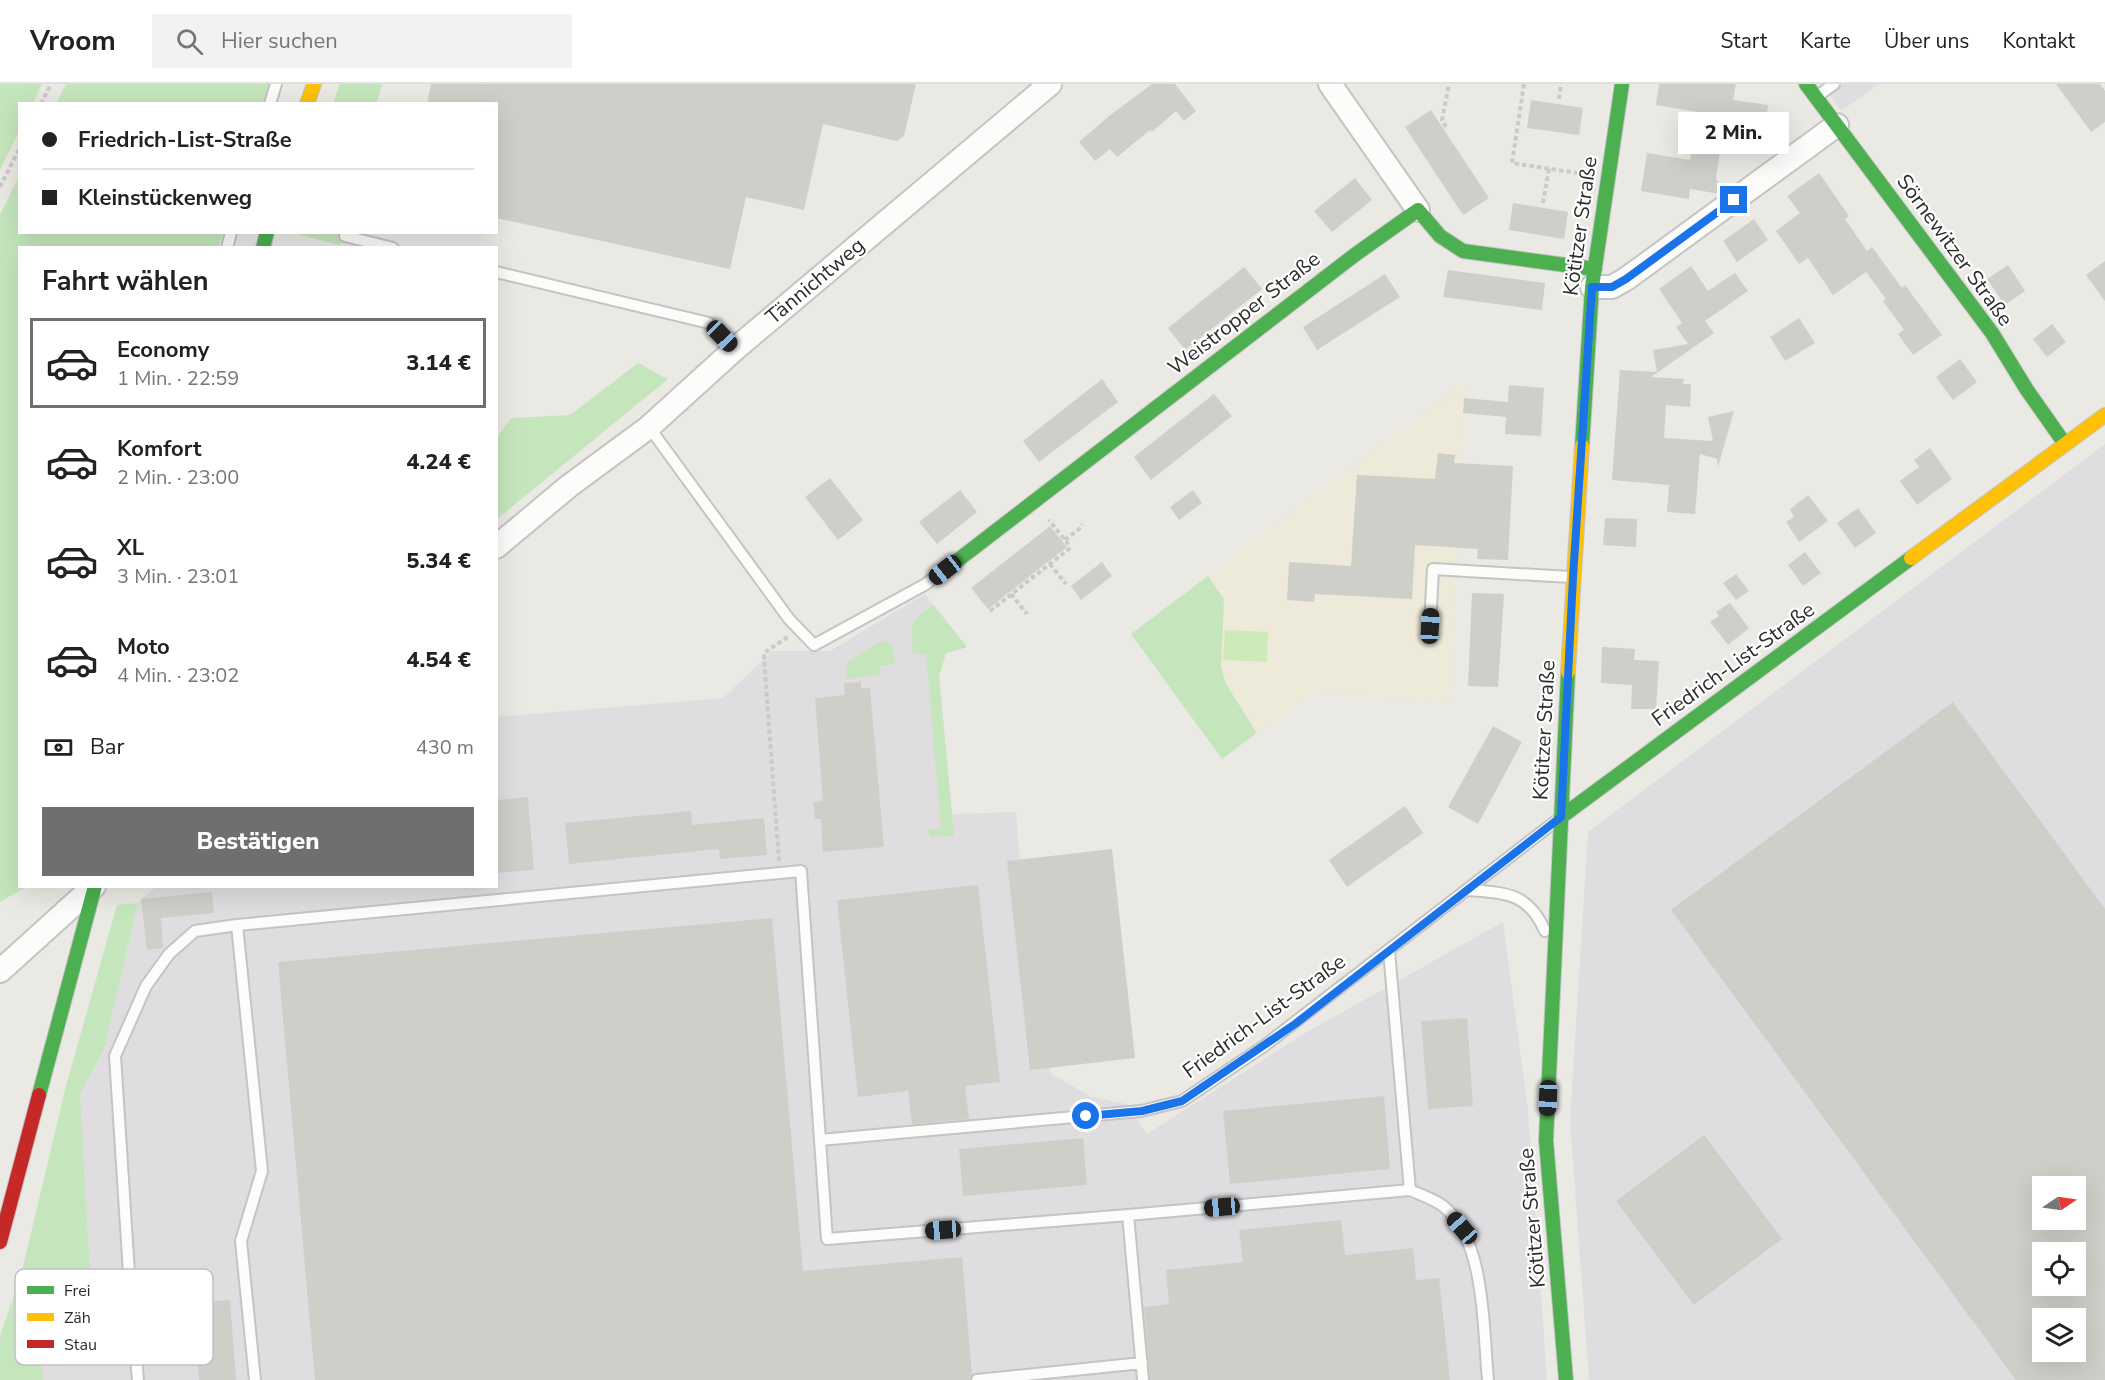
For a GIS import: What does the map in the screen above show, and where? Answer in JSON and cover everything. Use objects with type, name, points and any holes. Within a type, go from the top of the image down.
[{"type":"street","points":[[309,102],[314,84]]},
{"type":"street","name":"Tännichtweg","points":[[498,545],[569,486],[649,428],[735,349],[1050,84]]},
{"type":"street","points":[[1330,84],[1418,210],[1440,236],[1463,251],[1593,278],[1612,287],[1837,125]]},
{"type":"street","name":"Kötitzer Straße","points":[[1566,1380],[1546,1140],[1573,577],[1593,278],[1622,84]]},
{"type":"street","name":"Sörnewitzer Straße","points":[[1806,84],[1992,333],[2027,390],[2065,444]]},
{"type":"street","name":"Weistropper Straße","points":[[945,570],[1356,254],[1418,210]]},
{"type":"street","name":"Friedrich-List-Straße","points":[[1561,817],[2105,415]]},
{"type":"street","points":[[3,968],[92,888]]},
{"type":"street","points":[[0,1242],[93,888]]},
{"type":"lane","points":[[271,102],[276,84]]},
{"type":"lane","points":[[1816,97],[1834,84]]},
{"type":"lane","points":[[345,236],[385,246]]},
{"type":"lane","points":[[498,272],[709,323],[735,349]]},
{"type":"lane","points":[[649,428],[789,619],[814,645],[926,584],[945,570]]},
{"type":"lane","points":[[1430,626],[1433,569],[1573,577]]},
{"type":"lane","name":"Friedrich-List-Straße","points":[[820,1140],[1142,1111],[1182,1101],[1295,1024],[1561,817]]},
{"type":"lane","points":[[129,1269],[115,1056],[146,986],[169,954],[195,931],[237,925],[801,871],[827,1239],[1410,1190],[1443,1206],[1462,1228],[1478,1267],[1488,1380]]},
{"type":"lane","points":[[1467,890],[1504,893],[1523,902],[1538,916],[1555,953]]},
{"type":"lane","points":[[237,925],[262,1171],[241,1241],[255,1380]]},
{"type":"lane","points":[[1389,951],[1410,1190]]},
{"type":"lane","points":[[1128,1215],[1143,1380]]},
{"type":"lane","points":[[977,1380],[1142,1363]]},
{"type":"lane","points":[[137,1365],[138,1380]]},
{"type":"path","points":[[42,102],[51,84]]},
{"type":"path","points":[[1446,127],[1442,120],[1449,84]]},
{"type":"path","points":[[1524,84],[1512,164],[1608,178]]},
{"type":"path","points":[[1559,99],[1562,84]]},
{"type":"path","points":[[0,187],[18,151]]},
{"type":"path","points":[[1543,203],[1549,169]]},
{"type":"path","points":[[990,611],[1069,549],[1070,545],[1034,501]]},
{"type":"path","points":[[1065,540],[1080,529],[1082,524]]},
{"type":"path","points":[[1050,564],[1066,584]]},
{"type":"path","points":[[1011,594],[1027,614]]},
{"type":"path","points":[[780,873],[764,653],[799,629]]},
{"type":"shaded area","points":[[1822,84],[1879,84],[1841,111]]},
{"type":"shaded area","points":[[1465,383],[1450,702],[1314,692],[1257,733],[1226,684],[1221,667],[1224,599],[1208,576]]},
{"type":"shaded area","points":[[2105,444],[2105,1380],[1589,1380],[1570,1120],[1588,832]]},
{"type":"shaded area","points":[[925,594],[967,647],[946,653],[939,676],[952,814],[1016,812],[1032,1024],[1052,1074],[1091,1097],[1126,1104],[1147,1134],[1307,1032],[1503,922],[1528,1110],[1547,1380],[43,1380],[42,1365],[213,1365],[213,1269],[90,1269],[80,1094],[104,1049],[138,903],[141,899],[155,888],[498,888],[498,717],[723,698],[772,651],[830,651]]},
{"type":"green space","points":[[0,84],[42,84],[33,102],[18,102],[18,133],[0,170]]},
{"type":"green space","points":[[66,84],[271,84],[264,102],[57,102]]},
{"type":"green space","points":[[340,84],[382,84],[377,102],[333,102]]},
{"type":"green space","points":[[18,178],[18,234],[223,234],[218,246],[18,246],[18,888],[24,888],[0,902],[0,215]]},
{"type":"green space","points":[[301,234],[343,234],[340,245]]},
{"type":"green space","points":[[638,363],[668,379],[498,518],[498,437],[511,418],[570,415]]},
{"type":"green space","points":[[1208,576],[1224,599],[1221,667],[1226,684],[1257,733],[1222,759],[1131,634]]},
{"type":"green space","points":[[933,605],[967,647],[946,653],[939,676],[954,836],[931,837],[927,830],[941,829],[926,654],[913,654],[912,625]]},
{"type":"green space","points":[[1225,630],[1268,632],[1267,662],[1223,660]]},
{"type":"green space","points":[[879,641],[885,641],[893,648],[895,664],[879,666],[880,675],[846,679],[847,662]]},
{"type":"green space","points":[[138,903],[104,1049],[80,1094],[90,1269],[22,1269],[66,1086],[117,905]]},
{"type":"green space","points":[[15,1292],[15,1365],[42,1365],[43,1380],[0,1380],[0,1336]]},
{"type":"building","points":[[431,84],[916,84],[904,136],[897,141],[823,124],[804,210],[746,197],[730,269],[498,218],[498,102],[427,102]]},
{"type":"building","points":[[1152,84],[1175,84],[1196,111],[1184,121],[1176,111],[1152,132],[1150,130],[1117,157],[1110,149],[1095,161],[1079,142]]},
{"type":"building","points":[[1659,84],[1736,84],[1733,100],[1768,105],[1763,142],[1713,135],[1716,115],[1656,105]]},
{"type":"building","points":[[2056,84],[2100,84],[2105,91],[2105,122],[2091,132]]},
{"type":"building","points":[[1531,100],[1583,108],[1579,135],[1527,128]]},
{"type":"building","points":[[1431,110],[1489,198],[1463,215],[1405,127]]},
{"type":"building","points":[[1692,147],[1720,151],[1716,179],[1724,190],[1720,194],[1690,189],[1689,199],[1641,191],[1647,153],[1690,160]]},
{"type":"building","points":[[1819,173],[1849,216],[1845,219],[1867,251],[1872,247],[1902,288],[1905,285],[1942,335],[1913,355],[1898,334],[1904,330],[1883,301],[1886,299],[1866,272],[1833,295],[1808,258],[1799,264],[1776,231],[1800,213],[1787,196]]},
{"type":"building","points":[[1355,178],[1372,200],[1332,232],[1314,211]]},
{"type":"building","points":[[1513,203],[1568,212],[1564,239],[1509,230]]},
{"type":"building","points":[[1754,219],[1768,240],[1737,262],[1723,241]]},
{"type":"building","points":[[2105,261],[2105,301],[2086,275]]},
{"type":"building","points":[[2008,265],[2025,291],[2005,305],[1987,279]]},
{"type":"building","points":[[1691,266],[1708,291],[1735,273],[1748,291],[1705,321],[1714,333],[1651,377],[1684,379],[1683,384],[1691,384],[1690,407],[1666,405],[1664,438],[1713,441],[1708,417],[1734,411],[1718,467],[1717,459],[1700,454],[1695,514],[1667,512],[1669,485],[1612,480],[1620,370],[1657,372],[1653,350],[1688,344],[1676,327],[1682,323],[1659,289]]},
{"type":"building","points":[[1244,267],[1262,289],[1185,350],[1168,328]]},
{"type":"building","points":[[1448,270],[1545,283],[1542,310],[1443,297]]},
{"type":"building","points":[[1385,274],[1400,297],[1317,350],[1303,327]]},
{"type":"building","points":[[1799,318],[1815,343],[1785,361],[1770,337]]},
{"type":"building","points":[[2052,324],[2066,342],[2047,357],[2033,339]]},
{"type":"building","points":[[1960,359],[1977,382],[1953,400],[1936,377]]},
{"type":"building","points":[[1102,379],[1118,402],[1039,462],[1023,441]]},
{"type":"building","points":[[1509,385],[1544,388],[1541,436],[1505,434],[1506,417],[1463,413],[1464,398],[1508,402]]},
{"type":"building","points":[[1214,394],[1232,416],[1151,480],[1134,457]]},
{"type":"building","points":[[1930,448],[1952,479],[1917,505],[1900,481],[1919,467],[1914,460]]},
{"type":"building","points":[[1438,453],[1455,455],[1454,463],[1513,466],[1508,560],[1477,559],[1478,549],[1415,545],[1412,599],[1315,594],[1314,602],[1287,600],[1289,562],[1351,566],[1357,475],[1435,479]]},
{"type":"building","points":[[830,478],[863,520],[838,540],[805,497]]},
{"type":"building","points":[[960,490],[977,512],[937,544],[919,522]]},
{"type":"building","points":[[1193,490],[1202,503],[1179,520],[1170,507]]},
{"type":"building","points":[[1808,495],[1828,521],[1799,542],[1786,522],[1794,517],[1790,509]]},
{"type":"building","points":[[1858,508],[1876,533],[1855,548],[1837,523]]},
{"type":"building","points":[[1605,518],[1637,519],[1636,547],[1603,545]]},
{"type":"building","points":[[1050,526],[1067,547],[988,609],[971,588]]},
{"type":"building","points":[[1805,552],[1821,573],[1803,586],[1788,565]]},
{"type":"building","points":[[1102,562],[1112,576],[1081,600],[1071,586]]},
{"type":"building","points":[[1736,574],[1749,591],[1736,600],[1723,583]]},
{"type":"building","points":[[1472,593],[1504,594],[1498,687],[1468,686]]},
{"type":"building","points":[[1730,603],[1749,628],[1728,645],[1710,622],[1719,616],[1716,612]]},
{"type":"building","points":[[1602,647],[1635,649],[1634,660],[1659,661],[1656,709],[1631,709],[1632,685],[1601,683]]},
{"type":"building","points":[[861,682],[861,688],[870,688],[884,847],[823,852],[821,819],[815,819],[813,802],[823,801],[815,698],[845,695],[844,683]]},
{"type":"building","points":[[1953,702],[2105,909],[2105,1380],[2016,1380],[1671,910]]},
{"type":"building","points":[[1493,726],[1522,742],[1478,824],[1448,807]]},
{"type":"building","points":[[528,797],[534,870],[498,873],[498,800]]},
{"type":"building","points":[[1405,806],[1423,833],[1347,887],[1329,860]]},
{"type":"building","points":[[691,811],[692,825],[764,818],[767,855],[720,859],[719,849],[569,864],[565,823]]},
{"type":"building","points":[[1112,849],[1135,1058],[1030,1070],[1007,861]]},
{"type":"building","points":[[978,885],[1000,1082],[965,1086],[969,1119],[912,1124],[908,1091],[858,1097],[837,900]]},
{"type":"building","points":[[212,892],[214,913],[161,918],[163,948],[147,950],[141,899]]},
{"type":"building","points":[[772,918],[803,1271],[962,1257],[972,1374],[970,1380],[315,1380],[278,962]]},
{"type":"building","points":[[1467,1018],[1473,1106],[1428,1109],[1421,1021]]},
{"type":"building","points":[[1384,1096],[1390,1169],[1230,1184],[1223,1111]]},
{"type":"building","points":[[1704,1135],[1782,1239],[1694,1305],[1616,1201]]},
{"type":"building","points":[[1083,1138],[1087,1185],[963,1196],[959,1149]]},
{"type":"building","points":[[1341,1220],[1345,1255],[1413,1248],[1416,1280],[1439,1278],[1450,1380],[1150,1380],[1144,1307],[1169,1304],[1166,1270],[1243,1262],[1239,1230]]},
{"type":"building","points":[[230,1300],[236,1380],[199,1380],[198,1365],[213,1365],[213,1301]]},
{"type":"traffic: fast","points":[[1582,446],[1592,287],[1622,84]]},
{"type":"traffic: fast","points":[[1806,84],[1992,333],[2027,390],[2065,444]]},
{"type":"traffic: fast","points":[[945,570],[1356,254],[1418,210],[1440,236],[1463,251],[1595,269]]},
{"type":"traffic: fast","points":[[264,246],[266,234]]},
{"type":"traffic: fast","points":[[1561,817],[1911,558]]},
{"type":"traffic: fast","points":[[1566,1380],[1546,1140],[1568,672]]},
{"type":"traffic: fast","points":[[39,1095],[94,888]]},
{"type":"traffic: slow","points":[[308,102],[314,84]]},
{"type":"traffic: slow","points":[[1911,558],[2105,415]]},
{"type":"traffic: slow","points":[[1568,672],[1582,446]]},
{"type":"traffic: jam","points":[[0,1242],[39,1095]]},
{"type":"route","points":[[1086,1116],[1142,1111],[1182,1101],[1295,1024],[1561,817],[1573,577],[1592,287],[1612,287],[1626,279],[1734,200]]}]
